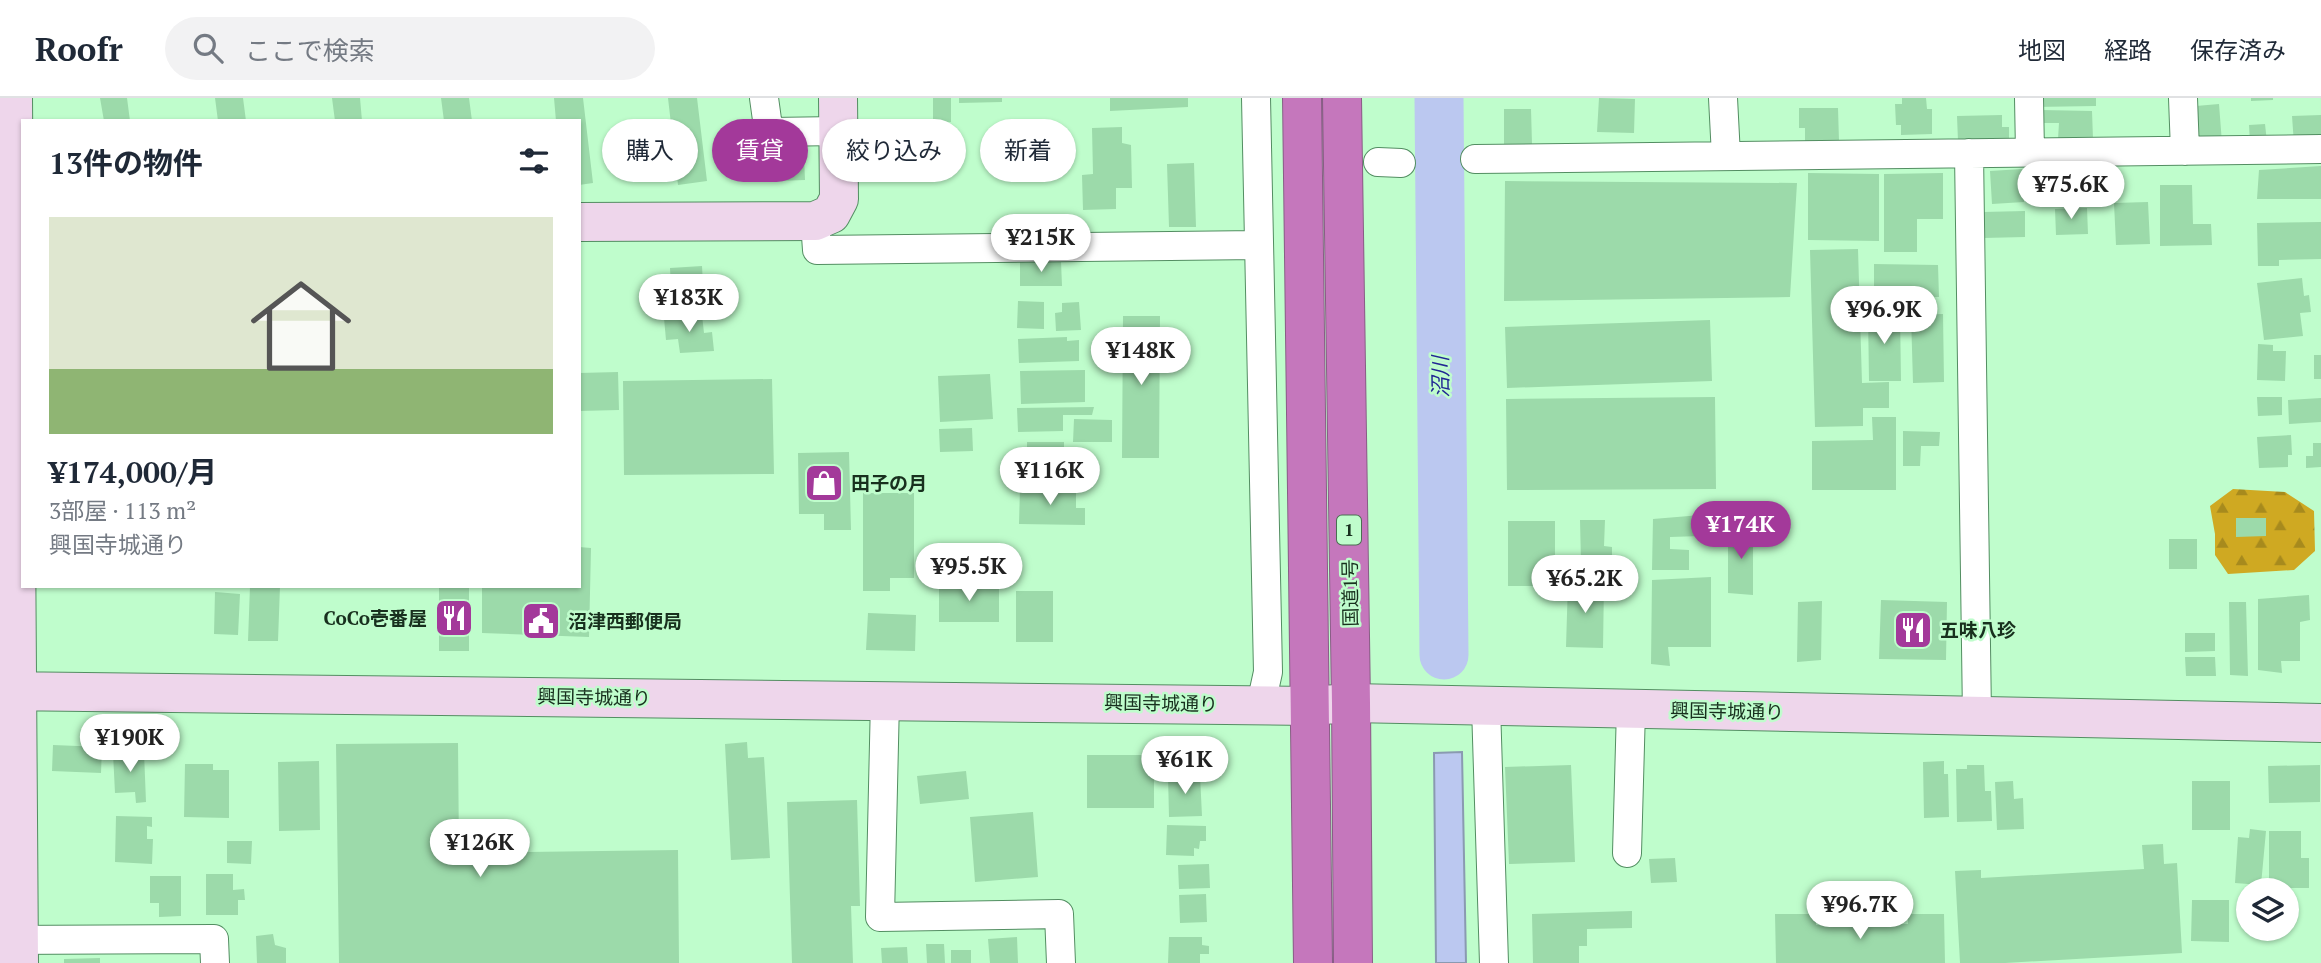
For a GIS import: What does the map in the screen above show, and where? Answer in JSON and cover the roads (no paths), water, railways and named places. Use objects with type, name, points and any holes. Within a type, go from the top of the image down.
[{"type":"highway","points":[[1302,98],[1313,963]]},
{"type":"highway","name":"国道1号","points":[[1342,98],[1352,704],[1353,963]]},
{"type":"main road","points":[[12,948],[9,691],[13,98]]},
{"type":"main road","points":[[581,222],[815,221],[831,214],[839,199],[838,115]]},
{"type":"main road","name":"興国寺城通り","points":[[9,691],[1309,706],[1352,704],[2321,723]]},
{"type":"street","points":[[764,98],[771,132],[838,115]]},
{"type":"street","points":[[1256,98],[1268,672],[1261,705]]},
{"type":"street","points":[[1723,98],[1726,156]]},
{"type":"street","points":[[2029,98],[2030,152]]},
{"type":"street","points":[[2183,98],[2185,151]]},
{"type":"street","points":[[1475,159],[2321,149]]},
{"type":"street","points":[[1969,153],[1977,716]]},
{"type":"street","points":[[815,221],[817,250],[1258,246]]},
{"type":"street","points":[[885,700],[880,917],[1059,914],[1061,963]]},
{"type":"street","points":[[1486,706],[1494,963]]},
{"type":"street","points":[[1627,852],[1630,709]]},
{"type":"street","points":[[12,948],[214,939],[215,963]]},
{"type":"water","points":[[1462,752],[1466,963],[1436,963],[1434,753]]},
{"type":"waterway","name":"沼川","points":[[1439,98],[1444,655]]},
{"type":"place","name":"田子の月","points":[[824,483]]},
{"type":"place","name":"CoCo壱番屋","points":[[454,618]]},
{"type":"place","name":"沼津西郵便局","points":[[541,621]]},
{"type":"place","name":"五味八珍","points":[[1913,630]]}]
